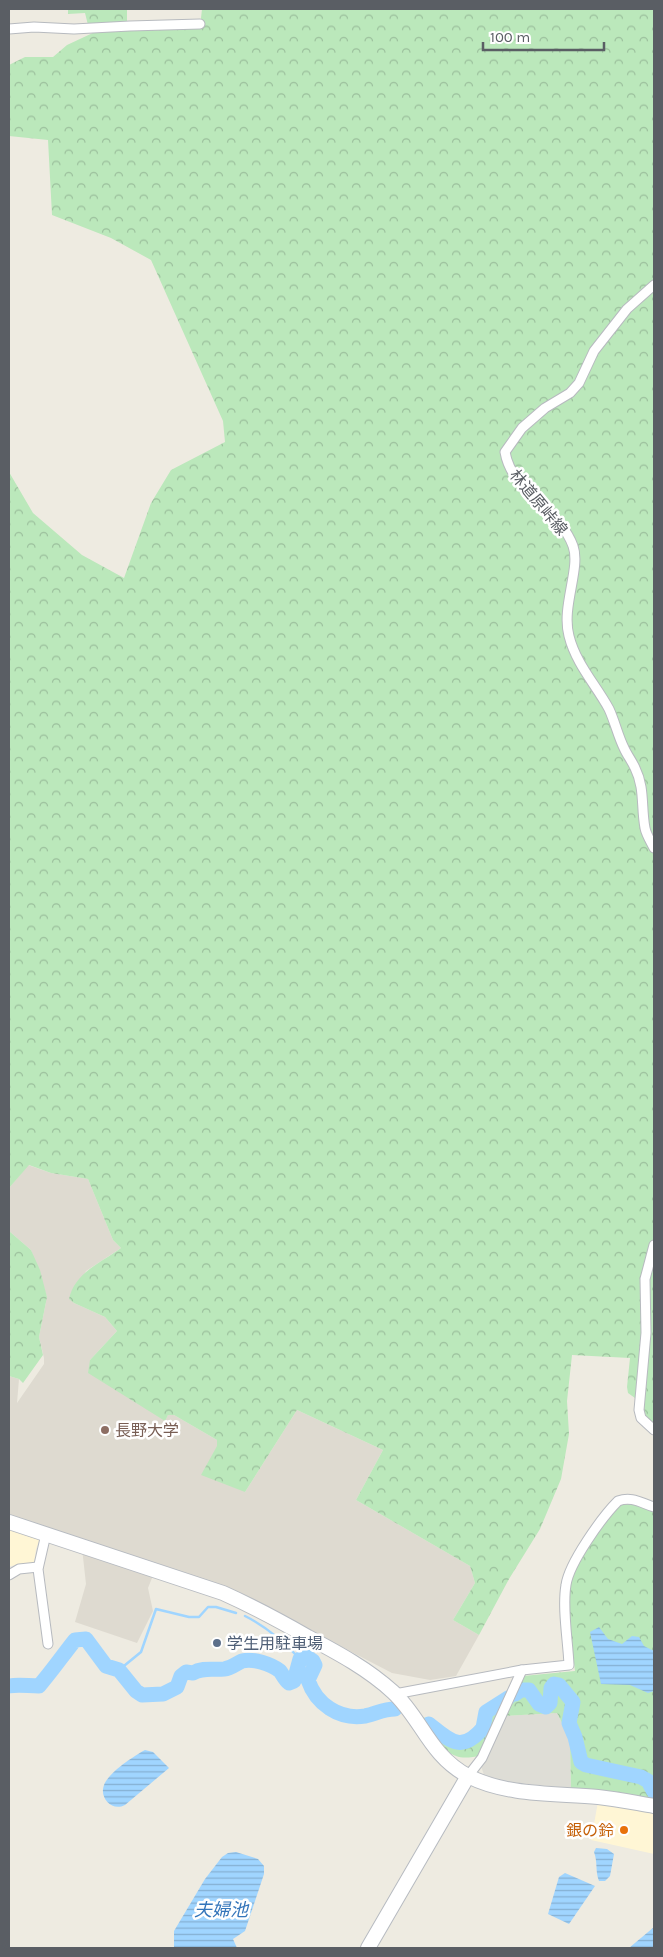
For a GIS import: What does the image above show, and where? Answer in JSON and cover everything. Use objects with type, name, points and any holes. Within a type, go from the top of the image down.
[{"type":"street","points":[[9,29],[34,27],[74,30],[200,24]]},
{"type":"street","name":"林道原峠線","points":[[654,285],[627,309],[594,351],[579,383],[570,393],[545,408],[522,428],[505,452],[507,463],[512,472],[568,534],[574,548],[574,568],[566,616],[569,635],[575,655],[609,710],[624,749],[636,768],[642,787],[645,829],[654,848]]},
{"type":"street","points":[[654,1245],[644,1279],[646,1340],[639,1410],[641,1418],[654,1430]]},
{"type":"street","points":[[395,1694],[522,1670],[569,1666],[566,1584],[587,1540],[618,1501],[626,1498],[634,1499],[654,1507]]},
{"type":"street","points":[[9,1522],[245,1602],[355,1663],[395,1694],[414,1717],[433,1747],[451,1765],[468,1776],[490,1785],[521,1791],[598,1797],[654,1806]]},
{"type":"street","points":[[46,1534],[38,1566],[48,1644]]},
{"type":"street","points":[[9,1575],[18,1569],[38,1566]]},
{"type":"street","points":[[368,1948],[468,1776],[482,1758],[522,1670]]},
{"type":"shaded area","name":"長野大学","points":[[28,1165],[51,1173],[88,1179],[113,1240],[121,1248],[86,1271],[70,1299],[74,1303],[105,1317],[117,1331],[90,1360],[165,1420],[168,1415],[174,1415],[217,1440],[217,1446],[245,1492],[297,1410],[383,1450],[356,1500],[470,1566],[475,1583],[453,1620],[479,1635],[456,1676],[430,1680],[392,1673],[246,1597],[154,1573],[148,1588],[153,1611],[137,1643],[75,1622],[86,1584],[81,1539],[9,1516],[9,1376],[19,1379],[17,1403],[44,1364],[39,1337],[47,1297],[31,1250],[9,1231],[9,1188]]},
{"type":"shaded area","points":[[9,1526],[41,1536],[36,1549],[34,1563],[10,1566]]},
{"type":"shaded area","points":[[557,1713],[570,1739],[571,1788],[507,1782],[484,1775],[481,1766],[505,1716]]},
{"type":"shaded area","name":"銀の鈴","points":[[598,1802],[654,1811],[654,1854],[591,1840]]},
{"type":"green space","points":[[68,9],[127,9],[127,24],[88,25],[85,13],[68,14]]},
{"type":"green space","points":[[202,9],[654,9],[654,1425],[646,1415],[642,1403],[628,1393],[630,1358],[572,1355],[567,1401],[569,1434],[561,1479],[540,1529],[509,1579],[479,1635],[453,1620],[475,1583],[470,1566],[356,1500],[383,1450],[297,1410],[245,1492],[201,1475],[217,1446],[217,1440],[174,1415],[168,1415],[165,1421],[88,1373],[90,1360],[117,1331],[105,1317],[69,1299],[72,1290],[83,1275],[121,1248],[113,1240],[88,1179],[51,1173],[29,1165],[9,1188],[9,472],[33,513],[82,555],[124,578],[151,503],[171,470],[225,442],[223,421],[151,260],[111,238],[52,215],[48,140],[9,136],[9,65],[25,57],[53,57],[67,45],[97,31],[200,27]]},
{"type":"green space","points":[[9,1231],[31,1250],[40,1270],[47,1297],[39,1337],[43,1355],[23,1383],[19,1379],[9,1376]]},
{"type":"green space","points":[[626,1502],[654,1512],[654,1799],[571,1788],[570,1739],[557,1713],[505,1716],[523,1676],[575,1671],[568,1594],[572,1575],[582,1554],[602,1526],[620,1504]]},
{"type":"green space","points":[[508,1693],[480,1756],[468,1758],[451,1754],[437,1739],[423,1717],[439,1725],[457,1738],[465,1738],[476,1732],[480,1711]]},
{"type":"water","points":[[599,1627],[608,1639],[622,1644],[632,1636],[639,1637],[644,1646],[654,1651],[654,1691],[648,1693],[630,1685],[601,1684],[590,1632]]},
{"type":"water","points":[[145,1750],[153,1752],[169,1768],[125,1805],[116,1807],[111,1805],[103,1795],[104,1785],[107,1780],[122,1765]]},
{"type":"water","points":[[596,1848],[607,1849],[614,1854],[610,1876],[605,1881],[599,1881],[594,1852]]},
{"type":"water","name":"夫婦池","points":[[236,1852],[258,1859],[264,1866],[264,1874],[245,1931],[233,1939],[237,1948],[174,1948],[174,1931],[205,1879],[222,1857],[228,1853]]},
{"type":"water","points":[[565,1873],[595,1886],[569,1924],[548,1914],[559,1877]]},
{"type":"water","points":[[654,1927],[654,1948],[629,1948]]},
{"type":"waterway","points":[[119,1670],[141,1652],[156,1609],[189,1617],[199,1617],[208,1607],[216,1607],[236,1613]]},
{"type":"waterway","points":[[245,1616],[275,1635],[300,1659]]},
{"type":"waterway","points":[[9,1686],[39,1686],[75,1640],[86,1639],[106,1666],[119,1670],[136,1691],[142,1695],[163,1694],[177,1687],[181,1676],[186,1672],[193,1673],[204,1669],[227,1668],[246,1660],[262,1662],[272,1666],[280,1671],[289,1683],[294,1681],[300,1659],[307,1657],[315,1665],[308,1680],[312,1689],[323,1703],[338,1713],[355,1717],[395,1709]]},
{"type":"waterway","points":[[515,1694],[521,1690],[529,1690],[539,1704],[546,1707],[550,1703],[551,1688],[554,1684],[559,1685],[573,1702],[569,1723],[575,1737],[581,1762],[586,1765],[641,1777],[648,1781],[654,1792]]},
{"type":"waterway","points":[[429,1724],[455,1742],[468,1741],[483,1728],[486,1712],[508,1698]]},
{"type":"place","name":"長野大学","points":[[105,1430]]},
{"type":"place","name":"学生用駐車場","points":[[217,1643]]},
{"type":"place","name":"銀の鈴","points":[[624,1830]]}]
